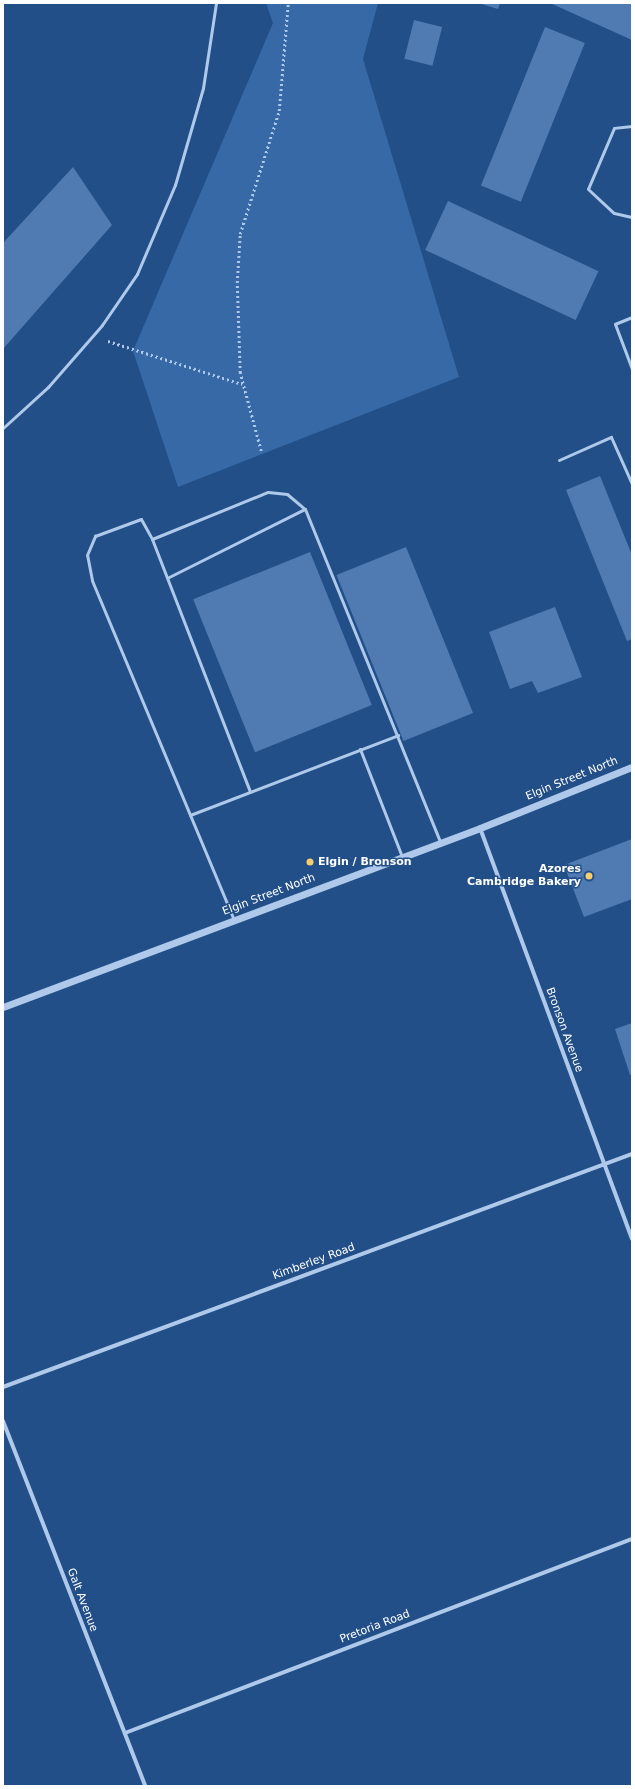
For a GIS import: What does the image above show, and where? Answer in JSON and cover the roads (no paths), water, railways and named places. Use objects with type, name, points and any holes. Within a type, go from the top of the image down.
[{"type":"street","name":"Elgin Street North","points":[[3,1006],[480,828],[632,767]]},
{"type":"street","name":"Bronson Avenue","points":[[480,828],[632,1239]]},
{"type":"street","name":"Kimberley Road","points":[[3,1387],[632,1154]]},
{"type":"street","name":"Galt Avenue","points":[[3,1421],[125,1732],[144,1786]]},
{"type":"street","name":"Pretoria Road","points":[[125,1732],[632,1539]]},
{"type":"lane","points":[[3,428],[48,388],[93,336],[137,274],[175,185],[203,88],[216,3]]},
{"type":"lane","points":[[632,126],[614,128],[588,189],[614,213],[632,218]]},
{"type":"lane","points":[[632,317],[616,324],[632,369]]},
{"type":"lane","points":[[559,460],[611,437],[632,484]]},
{"type":"lane","points":[[152,539],[268,492],[287,494],[305,509],[398,735],[440,842]]},
{"type":"lane","points":[[169,577],[305,509]]},
{"type":"lane","points":[[234,920],[92,580],[87,555],[95,536],[141,519],[152,539],[169,577],[250,792]]},
{"type":"lane","points":[[190,815],[398,735]]},
{"type":"lane","points":[[360,750],[402,857]]},
{"type":"place","name":"Elgin / Bronson","points":[[310,862]]},
{"type":"place","name":"Azores Cambridge Bakery","points":[[589,876]]}]
